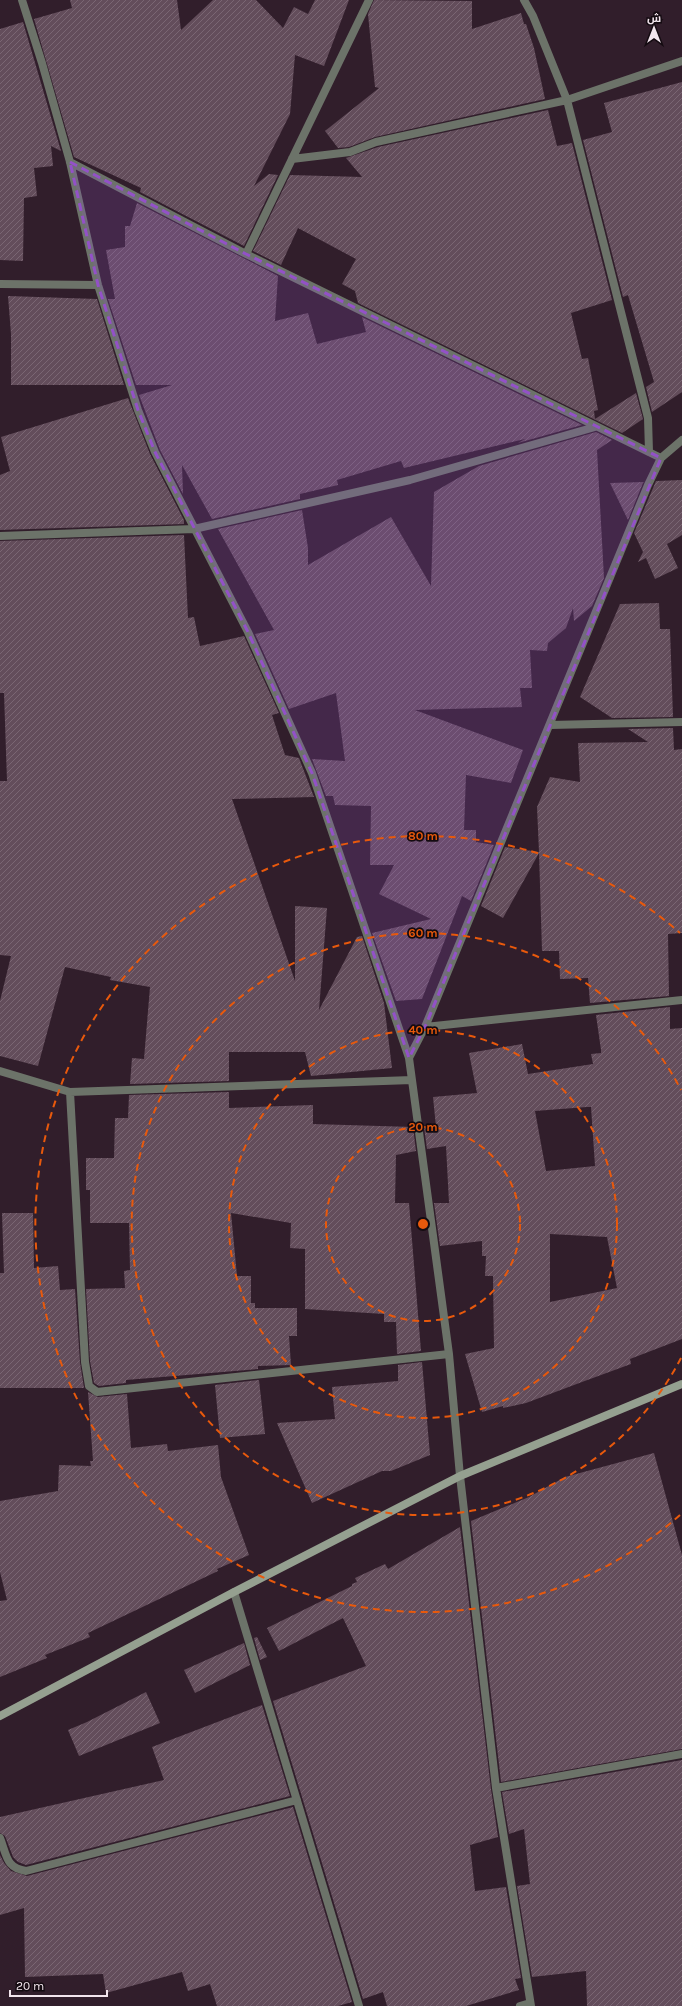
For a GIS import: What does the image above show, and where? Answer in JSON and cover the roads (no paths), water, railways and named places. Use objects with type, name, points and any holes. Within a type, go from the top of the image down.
[{"type":"street","points":[[22,0],[70,162],[98,285],[138,410],[155,452],[248,632],[312,773],[409,1058],[449,1354],[460,1476],[496,1788],[530,2005],[520,2006]]},
{"type":"street","points":[[246,254],[369,0]]},
{"type":"street","points":[[524,0],[533,16],[567,100],[648,418],[649,452]]},
{"type":"street","points":[[292,159],[350,152],[376,142],[567,100],[682,61]]},
{"type":"street","points":[[70,162],[246,254],[661,458]]},
{"type":"street","points":[[0,284],[98,285]]},
{"type":"street","points":[[0,536],[194,529],[410,480],[595,426]]},
{"type":"street","points":[[409,1058],[425,1027],[648,485],[661,458],[682,440]]},
{"type":"street","points":[[550,725],[682,722]]},
{"type":"street","points":[[425,1027],[682,1000]]},
{"type":"street","points":[[0,1071],[70,1092],[412,1080]]},
{"type":"street","points":[[70,1092],[85,1362],[89,1386],[97,1392],[449,1354]]},
{"type":"street","points":[[0,1716],[234,1592],[460,1476],[682,1384]]},
{"type":"street","points":[[234,1592],[359,2006]]},
{"type":"street","points":[[496,1788],[682,1754]]},
{"type":"street","points":[[0,1838],[11,1866],[26,1870],[297,1800]]}]
